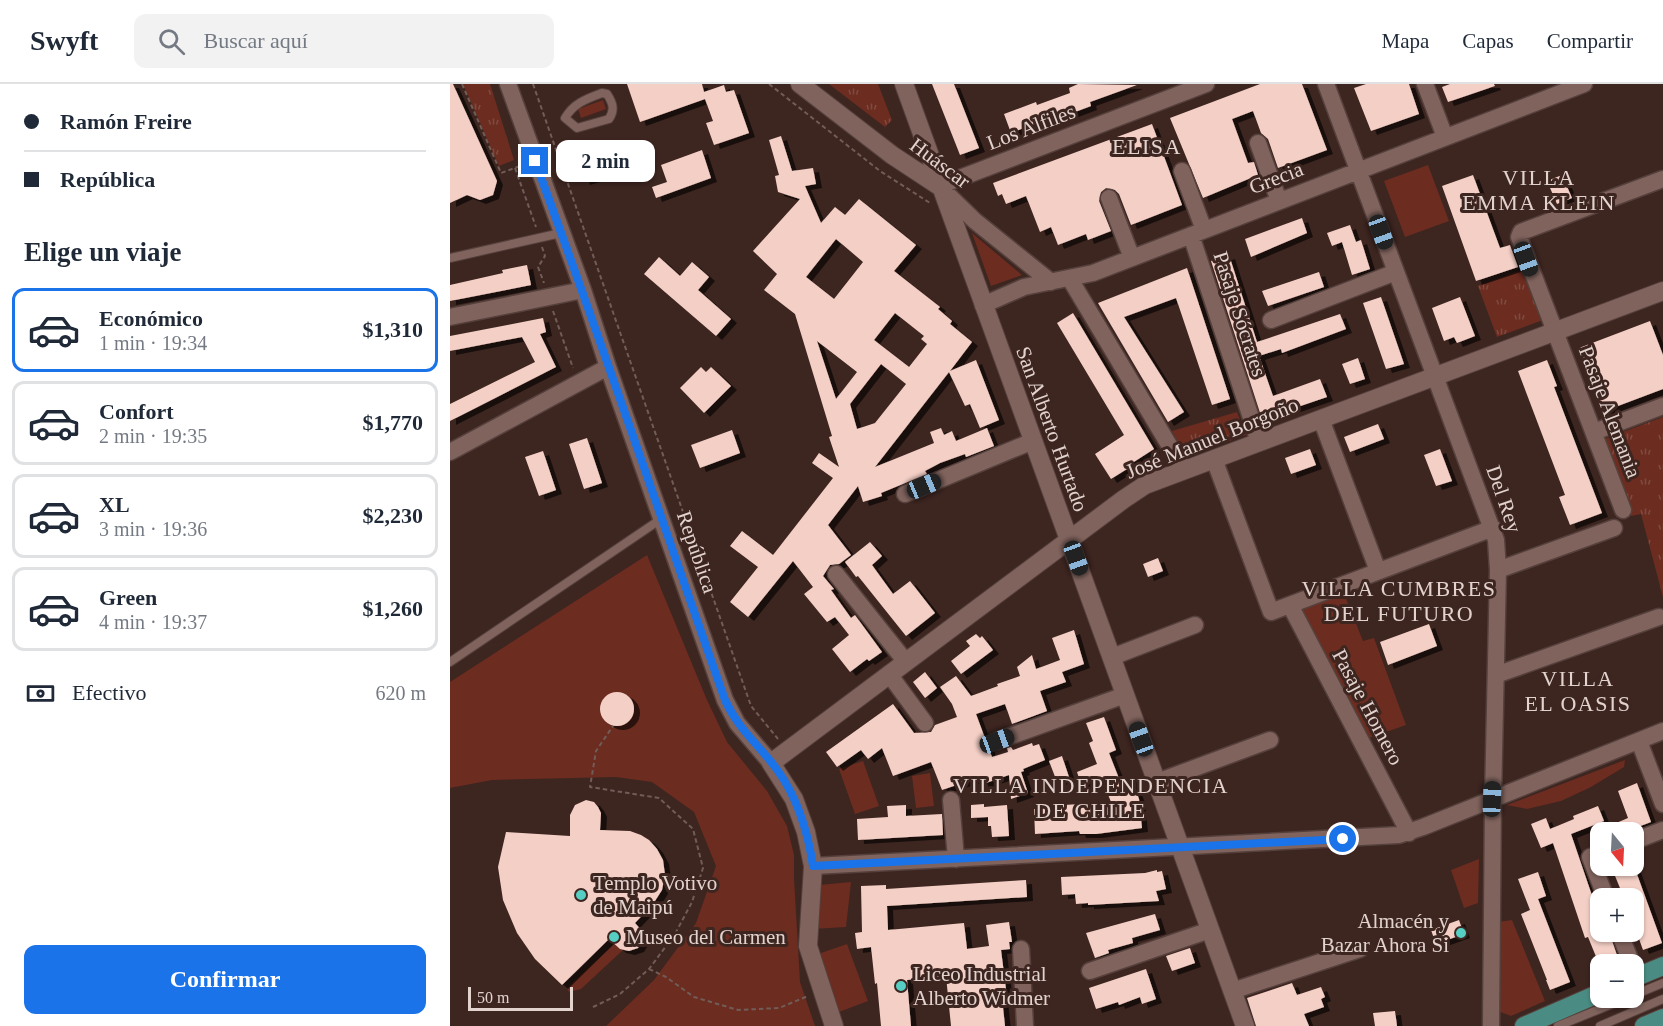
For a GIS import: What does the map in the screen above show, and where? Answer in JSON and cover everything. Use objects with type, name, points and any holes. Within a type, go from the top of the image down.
[{"type":"main road","points":[[1644,973],[1663,966]]},
{"type":"main road","points":[[1524,1026],[1590,997]]},
{"type":"main road","points":[[1644,1026],[1663,1018]]},
{"type":"street","name":"República","points":[[508,84],[731,714],[787,786],[806,832],[813,866],[808,946],[834,1026]]},
{"type":"street","name":"Huáscar","points":[[800,84],[892,155],[939,186],[975,221],[1051,282]]},
{"type":"street","name":"San Alberto Hurtado","points":[[904,84],[939,186],[1245,1026]]},
{"type":"street","name":"Los Alfiles","points":[[939,186],[1206,84]]},
{"type":"street","name":"Del Rey","points":[[1326,84],[1493,528],[1498,548],[1492,799],[1491,1026]]},
{"type":"street","points":[[1425,84],[1445,137]]},
{"type":"street","name":"Grecia","points":[[983,305],[1018,289],[1093,273],[1580,85]]},
{"type":"street","points":[[1258,143],[1280,201]]},
{"type":"street","name":"Pasaje Sócrates","points":[[1182,171],[1259,442]]},
{"type":"street","name":"Pasaje Alemania","points":[[1623,510],[1519,239],[1520,233],[1663,179]]},
{"type":"street","points":[[1109,198],[1132,258]]},
{"type":"street","points":[[1271,320],[1396,272]]},
{"type":"street","points":[[1070,279],[1184,470]]},
{"type":"street","points":[[450,316],[583,291]]},
{"type":"street","name":"José Manuel Borgoño","points":[[771,763],[1145,485],[1663,291]]},
{"type":"street","points":[[450,452],[608,367]]},
{"type":"street","points":[[1594,432],[1663,406]]},
{"type":"street","points":[[1321,419],[1378,572]]},
{"type":"street","points":[[905,494],[1033,441]]},
{"type":"street","points":[[1214,459],[1271,612],[1493,528]]},
{"type":"street","points":[[1498,570],[1614,528]]},
{"type":"street","points":[[836,574],[906,662]]},
{"type":"street","name":"Pasaje Homero","points":[[1290,605],[1409,832]]},
{"type":"street","points":[[1496,675],[1659,617]]},
{"type":"street","points":[[1112,657],[1195,625]]},
{"type":"street","points":[[889,674],[925,723]]},
{"type":"street","points":[[997,741],[1125,695]]},
{"type":"street","points":[[813,866],[1377,837],[1409,832],[1663,731]]},
{"type":"street","points":[[1157,782],[1270,740]]},
{"type":"street","points":[[1639,741],[1663,804]]},
{"type":"street","points":[[951,800],[956,859]]},
{"type":"street","points":[[1644,837],[1663,830]]},
{"type":"street","points":[[1090,970],[1210,930]]},
{"type":"street","points":[[1021,949],[1025,1026]]},
{"type":"street","points":[[1232,991],[1360,949]]},
{"type":"lane","points":[[602,93],[607,94],[612,102],[613,113],[609,119],[597,124],[577,128],[565,118],[570,109],[580,102],[602,93]]},
{"type":"lane","points":[[450,258],[561,233]]},
{"type":"lane","points":[[450,662],[661,519]]},
{"type":"lane","points":[[1644,979],[1663,983]]},
{"type":"lane","points":[[1600,1026],[1663,999]]},
{"type":"lane","points":[[1558,1026],[1602,1008]]},
{"type":"path","points":[[462,84],[501,172]]},
{"type":"path","points":[[533,84],[751,706],[788,750]]},
{"type":"path","points":[[769,84],[880,171],[928,202]]},
{"type":"path","points":[[515,168],[545,256],[538,267],[579,383]]},
{"type":"path","points":[[593,1007],[620,994],[649,969],[675,934],[692,902],[703,868],[693,829],[659,798],[590,787],[596,751],[614,726]]},
{"type":"path","points":[[649,969],[666,977],[694,997],[738,1010],[778,1008],[821,990]]},
{"type":"green space","points":[[463,84],[490,84],[514,160],[499,166]]},
{"type":"green space","points":[[829,84],[878,84],[892,120],[885,127]]},
{"type":"green space","points":[[603,100],[606,109],[581,118],[578,109]]},
{"type":"green space","points":[[1428,165],[1449,221],[1405,237],[1384,181]]},
{"type":"green space","points":[[972,233],[1022,275],[991,286]]},
{"type":"green space","points":[[1524,269],[1543,320],[1497,337],[1478,286]]},
{"type":"green space","points":[[1237,412],[1246,435],[1186,457],[1172,431]]},
{"type":"green space","points":[[1663,417],[1663,597],[1641,514],[1631,516],[1603,443],[1607,438]]},
{"type":"green space","points":[[647,555],[707,700],[727,742],[767,791],[787,826],[794,855],[800,982],[815,1026],[606,1026],[654,980],[696,923],[716,866],[694,812],[652,782],[616,777],[492,780],[450,788],[450,682]]},
{"type":"green space","points":[[1343,591],[1363,641],[1374,638],[1406,725],[1369,738],[1326,664],[1298,607]]},
{"type":"green space","points":[[1625,760],[1624,767],[1591,787],[1561,801],[1527,809],[1507,805]]},
{"type":"green space","points":[[863,761],[879,806],[855,814],[839,769]]},
{"type":"green space","points":[[930,773],[934,806],[916,808],[912,776]]},
{"type":"green space","points":[[1479,859],[1478,903],[1464,908],[1451,870]]},
{"type":"green space","points":[[851,882],[846,927],[813,929],[819,885]]},
{"type":"green space","points":[[1512,920],[1545,1001],[1511,1016],[1495,1010],[1498,922]]},
{"type":"green space","points":[[614,944],[623,950],[581,989],[569,992],[567,988]]},
{"type":"green space","points":[[847,944],[868,1001],[839,1012],[818,954]]},
{"type":"building","points":[[450,84],[453,84],[497,181],[493,195],[480,200],[467,195],[450,203]]},
{"type":"building","points":[[627,84],[702,84],[704,92],[724,85],[726,92],[734,90],[749,133],[714,145],[706,123],[713,121],[705,99],[640,122]]},
{"type":"building","points":[[932,84],[954,84],[979,148],[960,155]]},
{"type":"building","points":[[1078,84],[1137,85],[1090,102],[1091,106],[1059,118],[1057,115],[1011,133],[1004,114],[1070,93],[1069,88]]},
{"type":"building","points":[[1260,84],[1302,84],[1327,150],[1278,168],[1268,139],[1261,133],[1253,111],[1232,119],[1248,163],[1254,162],[1258,175],[1203,198],[1170,118]]},
{"type":"building","points":[[1366,84],[1409,84],[1419,114],[1371,131],[1354,88]]},
{"type":"building","points":[[1450,84],[1494,84],[1495,86],[1448,102],[1442,87]]},
{"type":"building","points":[[1152,124],[1182,205],[1131,225],[1119,194],[1115,190],[1106,188],[1101,192],[1099,201],[1111,231],[1088,240],[1086,234],[1058,245],[1051,227],[1040,232],[1026,196],[1006,204],[1002,194],[998,196],[993,183]]},
{"type":"building","points":[[781,136],[792,171],[813,168],[816,184],[805,186],[821,223],[835,207],[845,215],[859,199],[916,245],[894,271],[940,307],[938,309],[952,321],[950,324],[972,342],[950,371],[976,360],[999,420],[980,428],[970,404],[965,406],[949,372],[875,467],[934,443],[930,432],[941,428],[944,435],[952,431],[956,441],[987,428],[994,446],[966,457],[965,454],[940,463],[925,471],[927,474],[881,493],[882,496],[863,502],[858,486],[828,525],[851,555],[839,564],[830,565],[823,576],[834,589],[831,590],[851,618],[855,615],[882,652],[869,661],[867,659],[850,672],[832,649],[849,635],[835,617],[827,622],[804,594],[813,587],[793,561],[748,617],[730,602],[758,567],[730,546],[742,531],[773,555],[833,478],[812,463],[819,453],[839,467],[829,437],[832,436],[795,314],[764,290],[777,274],[753,251],[800,199],[778,192],[775,176],[779,175],[769,140]],"holes":[[[836,239],[863,262],[834,299],[806,277]],[[895,313],[924,336],[921,339],[927,344],[909,367],[874,340]],[[817,341],[857,372],[836,399]],[[881,364],[906,384],[875,423],[857,429],[850,404]]]},
{"type":"building","points":[[589,140],[591,144],[596,142],[602,164],[597,165],[601,176],[584,181],[573,145]]},
{"type":"building","points":[[702,150],[711,178],[656,198],[652,187],[667,182],[661,165]]},
{"type":"building","points":[[1473,175],[1500,248],[1510,245],[1518,267],[1476,281],[1442,186]]},
{"type":"building","points":[[1562,175],[1572,198],[1557,204],[1547,181]]},
{"type":"building","points":[[1302,218],[1307,233],[1251,257],[1245,239]]},
{"type":"building","points":[[1350,225],[1356,242],[1361,240],[1370,269],[1352,275],[1342,242],[1332,246],[1327,233]]},
{"type":"building","points":[[1229,255],[1257,342],[1340,314],[1346,329],[1282,353],[1281,349],[1259,356],[1273,396],[1320,379],[1327,397],[1262,419],[1211,261]]},
{"type":"building","points":[[659,257],[680,276],[692,262],[709,277],[698,290],[731,319],[716,336],[644,274]]},
{"type":"building","points":[[527,265],[531,285],[450,301],[450,285]]},
{"type":"building","points":[[1187,268],[1230,399],[1212,405],[1176,298],[1124,317],[1184,412],[1168,422],[1098,303]]},
{"type":"building","points":[[1319,272],[1324,287],[1268,306],[1262,291]]},
{"type":"building","points":[[1381,297],[1404,364],[1386,369],[1363,303]]},
{"type":"building","points":[[1460,297],[1475,336],[1457,343],[1454,337],[1444,341],[1432,308]]},
{"type":"building","points":[[1073,313],[1154,449],[1111,479],[1095,454],[1124,435],[1057,323]]},
{"type":"building","points":[[543,318],[546,332],[540,334],[556,367],[450,421],[450,404],[535,362],[522,337],[450,351],[450,336]]},
{"type":"building","points":[[1650,321],[1663,355],[1663,389],[1602,412],[1579,348]]},
{"type":"building","points":[[1358,358],[1365,379],[1350,384],[1342,364]]},
{"type":"building","points":[[1547,360],[1557,386],[1554,387],[1602,513],[1570,525],[1559,497],[1565,495],[1518,371]]},
{"type":"building","points":[[701,367],[706,372],[711,367],[731,386],[704,413],[680,388]]},
{"type":"building","points":[[1378,424],[1384,439],[1350,452],[1344,437]]},
{"type":"building","points":[[732,430],[740,453],[700,468],[691,445]]},
{"type":"building","points":[[587,438],[602,483],[584,489],[569,444]]},
{"type":"building","points":[[1310,449],[1316,465],[1291,474],[1285,458]]},
{"type":"building","points":[[1440,449],[1452,481],[1436,486],[1424,455]]},
{"type":"building","points":[[543,451],[556,490],[539,496],[525,457]]},
{"type":"building","points":[[870,542],[882,556],[872,565],[893,594],[910,581],[935,613],[906,636],[845,562]]},
{"type":"building","points":[[1158,558],[1163,571],[1148,577],[1143,564]]},
{"type":"building","points":[[1429,624],[1437,646],[1388,665],[1380,642]]},
{"type":"building","points":[[1074,630],[1084,664],[1062,672],[1066,682],[1040,691],[1047,711],[1012,724],[1005,704],[976,714],[992,757],[1008,752],[1007,748],[1011,747],[1013,750],[1032,743],[1033,746],[1039,744],[1045,760],[1021,772],[1028,793],[1011,799],[1009,775],[983,784],[980,777],[942,790],[931,762],[893,776],[882,748],[868,759],[861,750],[837,767],[826,752],[893,704],[914,733],[931,732],[935,725],[957,717],[952,704],[940,687],[956,676],[971,696],[1020,676],[1017,667],[1032,655],[1036,669],[1060,660],[1052,638]]},
{"type":"building","points":[[976,634],[980,638],[982,636],[993,650],[961,674],[951,661],[970,646],[966,641]]},
{"type":"building","points":[[925,672],[937,688],[925,698],[913,682]]},
{"type":"building","points":[[617,692],[629,697],[634,709],[629,721],[617,726],[605,721],[600,709],[605,697]]},
{"type":"building","points":[[1104,717],[1116,750],[1109,753],[1120,781],[1131,777],[1139,799],[1142,828],[1096,834],[1080,834],[1079,831],[1035,834],[1034,809],[1065,808],[1064,805],[1111,802],[1101,777],[1081,784],[1077,772],[1097,764],[1089,743],[1093,741],[1086,723]]},
{"type":"building","points":[[1062,756],[1069,777],[1057,782],[1049,761]]},
{"type":"building","points":[[1637,783],[1651,822],[1644,825],[1644,822],[1619,822],[1628,818],[1618,791]]},
{"type":"building","name":"Templo Votivo de Maipú","points":[[586,800],[594,802],[601,813],[600,830],[630,831],[649,840],[663,860],[665,875],[662,890],[653,904],[635,923],[642,931],[643,940],[638,948],[629,951],[620,949],[609,939],[562,985],[535,959],[517,933],[503,900],[498,867],[506,832],[570,836],[570,815],[575,805]]},
{"type":"building","points":[[984,804],[984,807],[1007,805],[1009,836],[992,837],[988,817],[971,818],[971,805]]},
{"type":"building","points":[[906,805],[906,816],[942,814],[943,835],[858,840],[857,819],[888,817],[887,806]]},
{"type":"building","points":[[1598,806],[1604,821],[1590,822],[1590,827],[1571,834],[1590,890],[1590,942],[1588,937],[1585,938],[1553,843],[1541,848],[1531,824],[1546,818],[1550,829],[1574,819],[1573,816]]},
{"type":"building","points":[[1157,870],[1157,872],[1162,871],[1166,889],[1156,891],[1159,901],[1088,905],[1088,903],[1076,904],[1075,894],[1062,895],[1061,877],[1145,873]]},
{"type":"building","points":[[1538,872],[1546,896],[1538,899],[1570,982],[1550,990],[1521,914],[1530,910],[1518,879]]},
{"type":"building","points":[[1615,876],[1638,876],[1642,888],[1620,888]]},
{"type":"building","points":[[1026,880],[1027,897],[887,906],[888,930],[964,923],[967,949],[989,946],[986,925],[1009,922],[1012,942],[1009,942],[1010,949],[1001,950],[1007,997],[1002,998],[1005,1026],[951,1026],[946,976],[907,980],[911,1026],[881,1026],[871,947],[857,949],[855,933],[862,932],[861,886],[886,885],[886,889]]},
{"type":"building","points":[[1644,894],[1662,943],[1643,950],[1640,942],[1644,942]]},
{"type":"building","points":[[1155,914],[1160,930],[1132,938],[1133,943],[1108,950],[1109,953],[1095,958],[1086,933]]},
{"type":"building","points":[[1459,920],[1464,934],[1436,944],[1431,930]]},
{"type":"building","points":[[1590,942],[1612,942],[1617,954],[1595,954]]},
{"type":"building","points":[[1190,948],[1195,963],[1172,971],[1166,956]]},
{"type":"building","points":[[1146,969],[1156,999],[1142,1004],[1140,997],[1119,1005],[1118,1002],[1096,1009],[1089,988]]},
{"type":"building","points":[[1292,983],[1297,995],[1321,987],[1325,997],[1321,999],[1324,1007],[1304,1014],[1309,1026],[1256,1026],[1247,998]]},
{"type":"building","points":[[1395,1011],[1397,1026],[1375,1026],[1373,1013]]},
{"type":"place","name":"Templo Votivo de Maipú","points":[[581,895]]},
{"type":"place","name":"Almacén y Bazar Ahora Si","points":[[1461,933]]},
{"type":"place","name":"Museo del Carmen","points":[[614,937]]},
{"type":"place","name":"Liceo Industrial Alberto Widmer","points":[[901,986]]},
{"type":"district","name":"ELISA","points":[[1147,146]]},
{"type":"district","name":"VILLA EMMA KLEIN","points":[[1539,190]]},
{"type":"district","name":"VILLA CUMBRES DEL FUTURO","points":[[1399,600]]},
{"type":"district","name":"VILLA EL OASIS","points":[[1578,690]]},
{"type":"district","name":"VILLA INDEPENDENCIA DE CHILE","points":[[1091,798]]},
{"type":"route","points":[[535,161],[583,291],[725,700],[737,723],[779,772],[794,799],[806,832],[813,866],[1343,839]]}]
